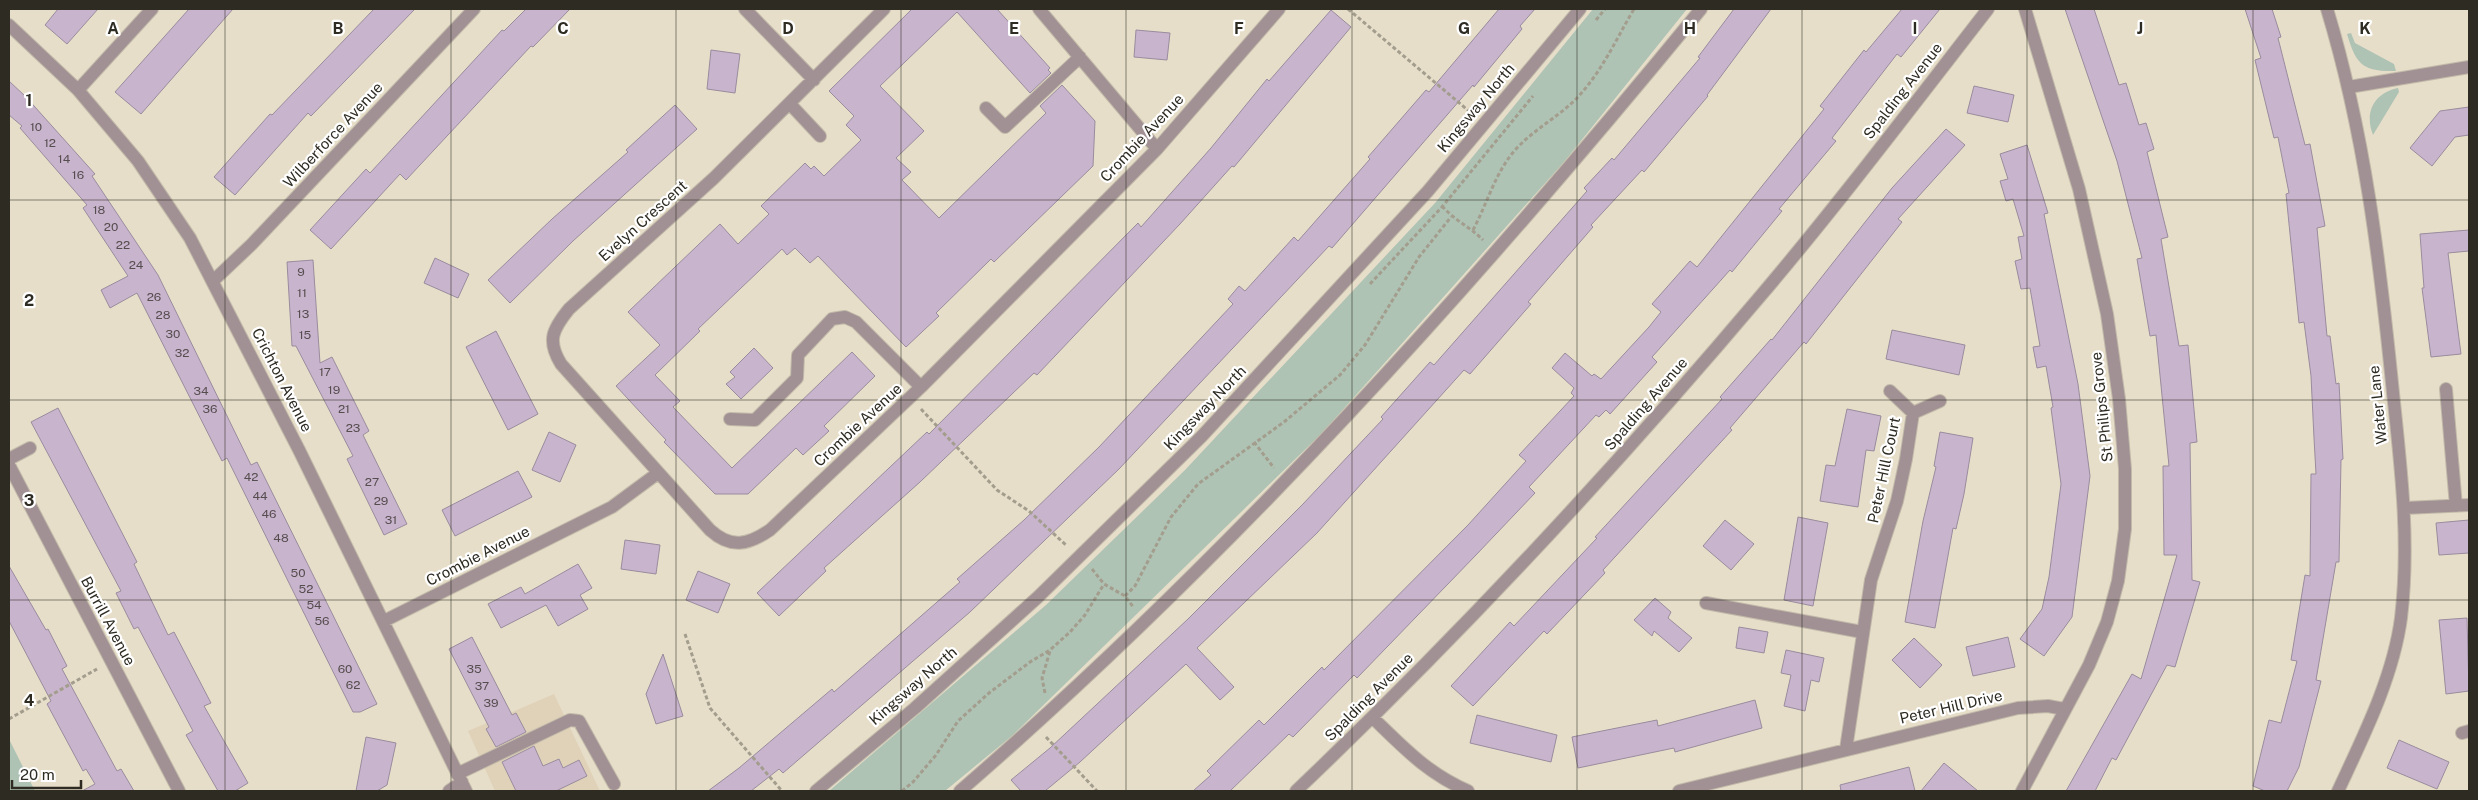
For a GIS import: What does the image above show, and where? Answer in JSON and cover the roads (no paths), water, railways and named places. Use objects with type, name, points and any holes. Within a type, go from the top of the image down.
[{"type":"street","points":[[78,90],[152,9]]},
{"type":"street","name":"Wilberforce Avenue","points":[[213,281],[252,244],[474,9]]},
{"type":"street","points":[[745,9],[814,80]]},
{"type":"street","name":"Evelyn Crescent","points":[[658,473],[561,364],[553,350],[553,336],[558,322],[714,178],[884,9]]},
{"type":"street","points":[[1039,9],[1157,149]]},
{"type":"street","name":"Crombie Avenue","points":[[384,621],[612,507],[658,473],[719,538],[737,543],[754,541],[770,530],[910,398],[1157,149],[1279,9]]},
{"type":"street","name":"Kingsway North","points":[[816,791],[915,708],[1038,597],[1202,436],[1428,191],[1580,9]]},
{"type":"street","points":[[960,791],[1055,708],[1146,622],[1338,427],[1496,253],[1568,170],[1700,9]]},
{"type":"street","name":"Spalding Avenue","points":[[1296,791],[1373,718],[1579,504],[1766,291],[1988,9]]},
{"type":"street","name":"St Philips Grove","points":[[2022,791],[2089,665],[2104,631],[2118,581],[2125,529],[2125,469],[2119,399],[2107,314],[2079,189],[2025,9]]},
{"type":"street","name":"Water Lane","points":[[2327,9],[2349,87],[2361,144],[2381,266],[2404,508],[2404,580],[2401,619],[2394,654],[2381,693],[2338,791]]},
{"type":"street","name":"Crichton Avenue","points":[[9,25],[78,90],[138,161],[190,238],[384,621],[461,782]]},
{"type":"street","points":[[986,108],[1005,127],[1080,57]]},
{"type":"street","points":[[2349,87],[2469,67]]},
{"type":"street","points":[[790,104],[820,136]]},
{"type":"street","points":[[730,419],[755,420],[797,378],[798,355],[832,319],[845,317],[856,322],[921,387]]},
{"type":"street","points":[[2404,508],[2463,505],[2446,389]]},
{"type":"street","name":"Peter Hill Court","points":[[1890,391],[1913,413]]},
{"type":"street","name":"Peter Hill Court","points":[[1913,413],[1940,401]]},
{"type":"street","name":"Peter Hill Court","points":[[1862,632],[1872,580],[1887,534],[1906,459],[1913,413]]},
{"type":"street","points":[[9,458],[30,448]]},
{"type":"street","name":"Burrill Avenue","points":[[9,465],[179,791]]},
{"type":"street","points":[[1706,603],[1862,632],[1846,749]]},
{"type":"street","name":"Peter Hill Drive","points":[[1679,791],[2018,708],[2048,706],[2064,709]]},
{"type":"street","points":[[1373,718],[1420,763],[1443,780],[1468,791]]},
{"type":"street","points":[[448,791],[570,720],[579,721],[614,784]]}]
